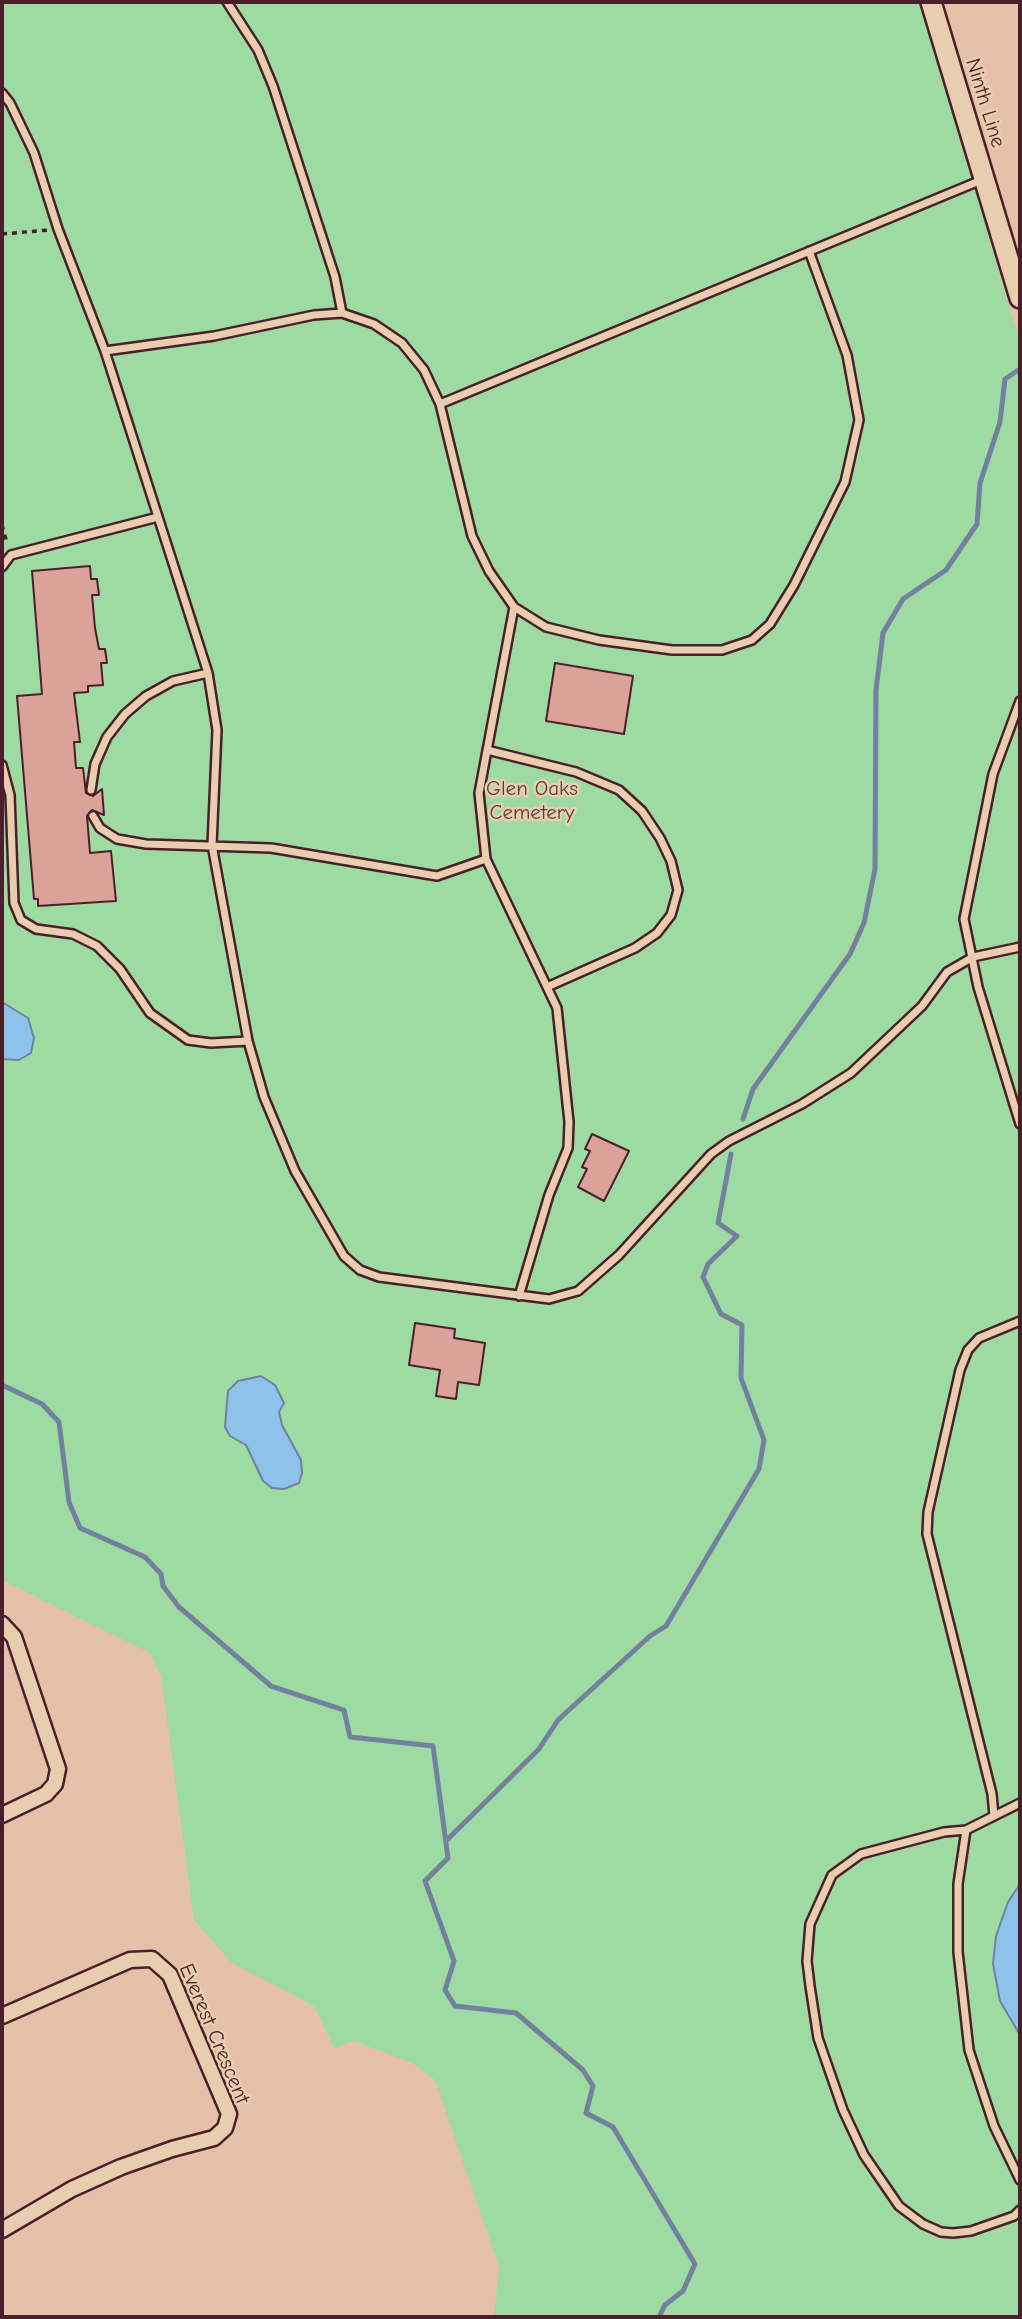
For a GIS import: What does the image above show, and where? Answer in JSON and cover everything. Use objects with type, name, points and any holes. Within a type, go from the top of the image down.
[{"type":"main road","name":"Ninth Line","points":[[931,2],[1020,298]]},
{"type":"street","points":[[2,1624],[14,1637],[58,1769],[55,1784],[46,1794],[2,1815]]},
{"type":"street","name":"Everest Crescent","points":[[2,2016],[130,1960],[152,1959],[170,1975],[229,2114],[225,2128],[214,2138],[172,2148],[121,2167],[72,2189],[2,2230]]},
{"type":"lane","points":[[227,2],[258,50],[273,86],[335,277],[342,313]]},
{"type":"lane","points":[[2,93],[10,103],[34,153],[58,229],[105,351],[208,673],[217,730],[212,845],[248,1041],[264,1097],[295,1171],[344,1256],[359,1270],[379,1277],[549,1299],[578,1291],[619,1255],[711,1154],[729,1140],[802,1104],[851,1073],[922,1006],[947,972],[973,957],[1020,947]]},
{"type":"lane","points":[[440,404],[985,179]]},
{"type":"lane","points":[[105,351],[214,336],[314,314],[342,313],[374,324],[402,343],[424,370],[440,404],[472,536],[489,571],[514,607],[546,627],[599,640],[672,650],[722,650],[752,640],[769,624],[794,585],[845,482],[859,420],[847,355],[809,251]]},
{"type":"lane","points":[[2,567],[11,555],[158,517]]},
{"type":"lane","points":[[514,607],[479,793],[486,859],[557,1008],[569,1122],[568,1148],[549,1195],[519,1296]]},
{"type":"lane","points":[[91,790],[95,764],[103,746],[125,714],[146,696],[173,681],[208,673]]},
{"type":"lane","points":[[1020,701],[993,774],[970,876],[964,919],[978,987],[1020,1124]]},
{"type":"lane","points":[[487,750],[576,772],[619,790],[648,820],[660,838],[674,871],[678,890],[671,915],[657,933],[635,948],[547,987]]},
{"type":"lane","points":[[2,765],[10,795],[14,903],[21,920],[36,929],[73,934],[97,946],[120,969],[150,1013],[188,1040],[211,1043],[248,1041]]},
{"type":"lane","points":[[93,816],[100,828],[117,839],[146,844],[271,848],[437,876],[486,859]]},
{"type":"lane","points":[[994,1816],[992,1794],[927,1534],[928,1512],[960,1370],[968,1350],[979,1338],[1020,1321]]},
{"type":"lane","points":[[1020,1803],[966,1830],[944,1832],[861,1854],[832,1875],[810,1924],[807,1961],[818,2038],[843,2110],[864,2155],[900,2206],[923,2224],[941,2232],[953,2233],[1014,2216],[1020,2210]]},
{"type":"lane","points":[[966,1830],[958,1884],[957,1952],[969,2050],[994,2126],[1020,2179]]},
{"type":"path","points":[[2,234],[58,229]]},
{"type":"path","points":[[2,525],[11,555]]},
{"type":"green space","name":"Glen Oaks Cemetery","points":[[2,2],[921,2],[1020,344],[1020,2317],[494,2317],[499,2267],[435,2080],[412,2063],[354,2041],[334,2048],[314,2006],[232,1963],[194,1920],[161,1676],[150,1653],[2,1580],[2,1059],[19,1060],[14,1008],[2,1002]],"holes":[[[279,1412],[282,1425],[301,1460],[263,1481],[246,1445]]]},
{"type":"water","points":[[2,1002],[28,1018],[34,1038],[31,1053],[19,1060],[2,1059]]},
{"type":"water","points":[[261,1376],[275,1385],[284,1403],[279,1412],[282,1425],[301,1460],[302,1473],[299,1483],[284,1489],[272,1488],[263,1481],[246,1445],[230,1436],[225,1427],[228,1391],[238,1381]]},
{"type":"water","points":[[1020,1884],[1020,2035],[1000,2001],[993,1964],[996,1936],[1008,1902]]},
{"type":"building","points":[[90,566],[91,579],[97,579],[99,595],[92,595],[95,628],[99,649],[105,649],[107,663],[101,663],[103,685],[88,686],[88,692],[74,693],[80,742],[74,742],[76,768],[83,768],[86,793],[93,796],[102,789],[104,815],[92,810],[87,816],[90,853],[111,851],[116,901],[38,906],[38,899],[34,899],[17,696],[42,694],[32,571]]},
{"type":"building","points":[[555,663],[633,676],[624,734],[546,721]]},
{"type":"building","points":[[592,1134],[629,1151],[604,1201],[578,1187],[587,1169],[582,1167],[590,1151],[585,1149]]},
{"type":"building","points":[[415,1323],[455,1329],[454,1338],[485,1343],[479,1385],[458,1382],[456,1399],[436,1396],[440,1370],[409,1365]]},
{"type":"waterway","points":[[743,1119],[753,1089],[850,954],[864,923],[875,869],[876,690],[883,633],[903,599],[946,570],[977,524],[980,483],[1000,422],[1005,379],[1020,369]]},
{"type":"waterway","points":[[447,1840],[539,1749],[558,1720],[650,1636],[666,1626],[759,1469],[764,1440],[741,1378],[742,1325],[721,1314],[703,1277],[708,1264],[737,1236],[718,1223],[731,1154]]},
{"type":"waterway","points":[[2,1385],[42,1404],[59,1422],[69,1502],[80,1528],[145,1557],[161,1574],[163,1586],[179,1607],[271,1686],[344,1710],[350,1737],[433,1746],[448,1858],[425,1881],[454,1961],[445,1990],[455,2006],[516,2013],[583,2070],[593,2086],[586,2113],[613,2127],[695,2264],[683,2291],[665,2305],[659,2317]]}]
